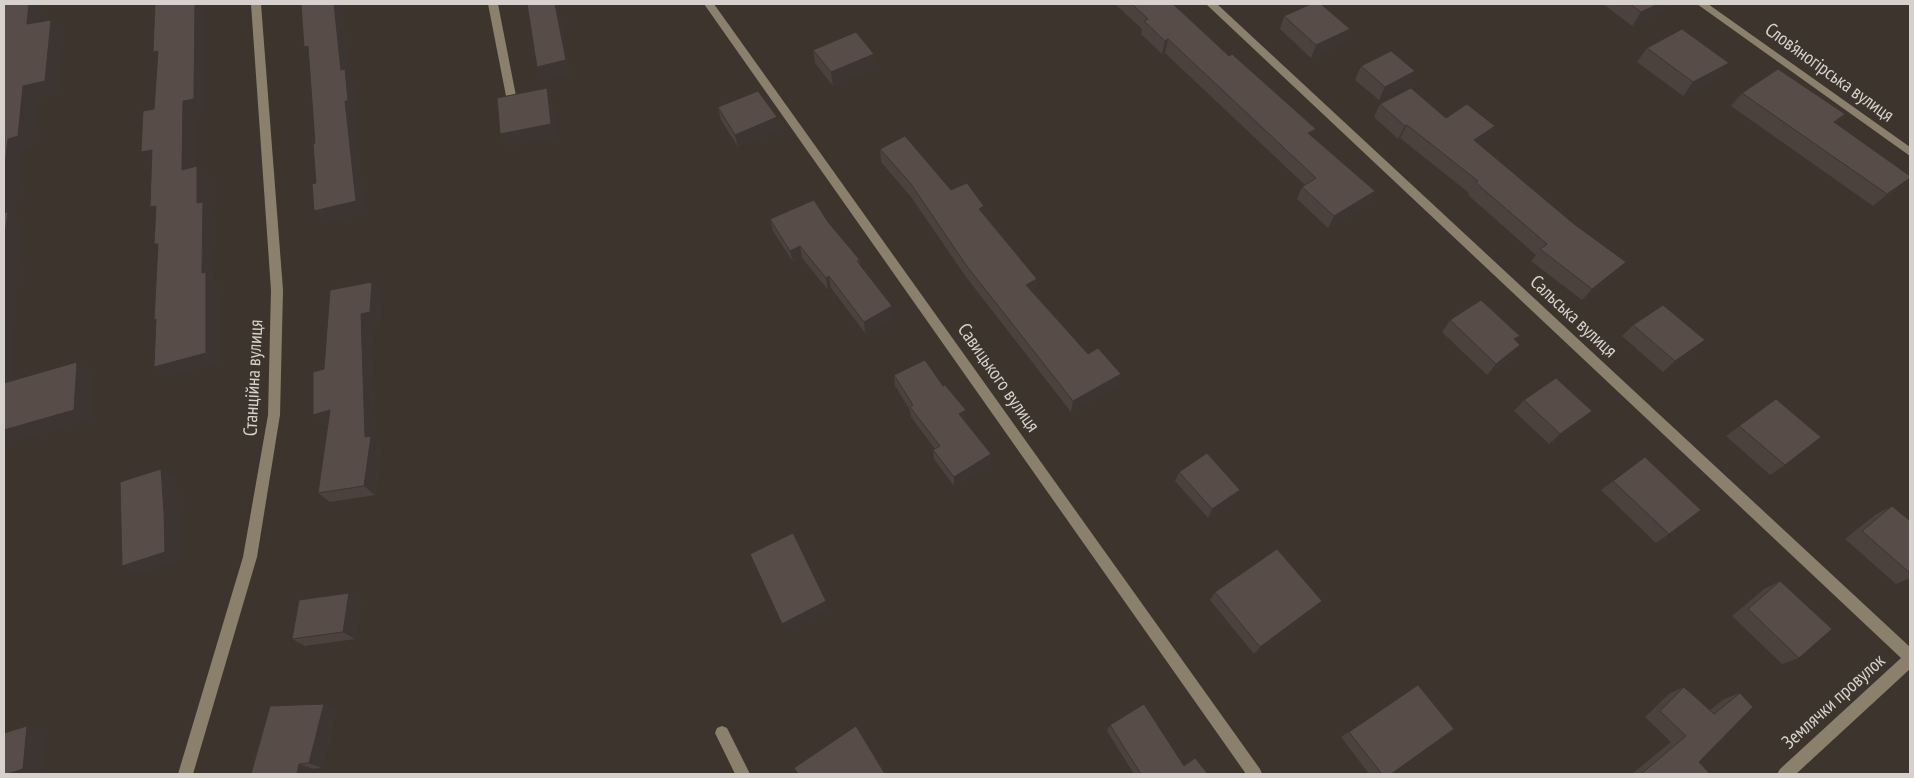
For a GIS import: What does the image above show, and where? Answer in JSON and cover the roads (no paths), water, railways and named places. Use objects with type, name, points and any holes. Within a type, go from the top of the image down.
[{"type":"street","name":"Станційна вулиця","points":[[185,774],[250,557],[274,415],[277,290],[256,4]]},
{"type":"street","points":[[493,4],[511,96]]},
{"type":"street","name":"Савицького вулиця","points":[[709,4],[1255,774]]},
{"type":"street","name":"Сальська вулиця","points":[[1211,4],[1910,659]]},
{"type":"street","name":"Слов’яногірська вулиця","points":[[1702,4],[1910,152]]},
{"type":"street","name":"Землячки провулок","points":[[1785,774],[1910,659]]},
{"type":"street","points":[[722,733],[743,774]]}]
